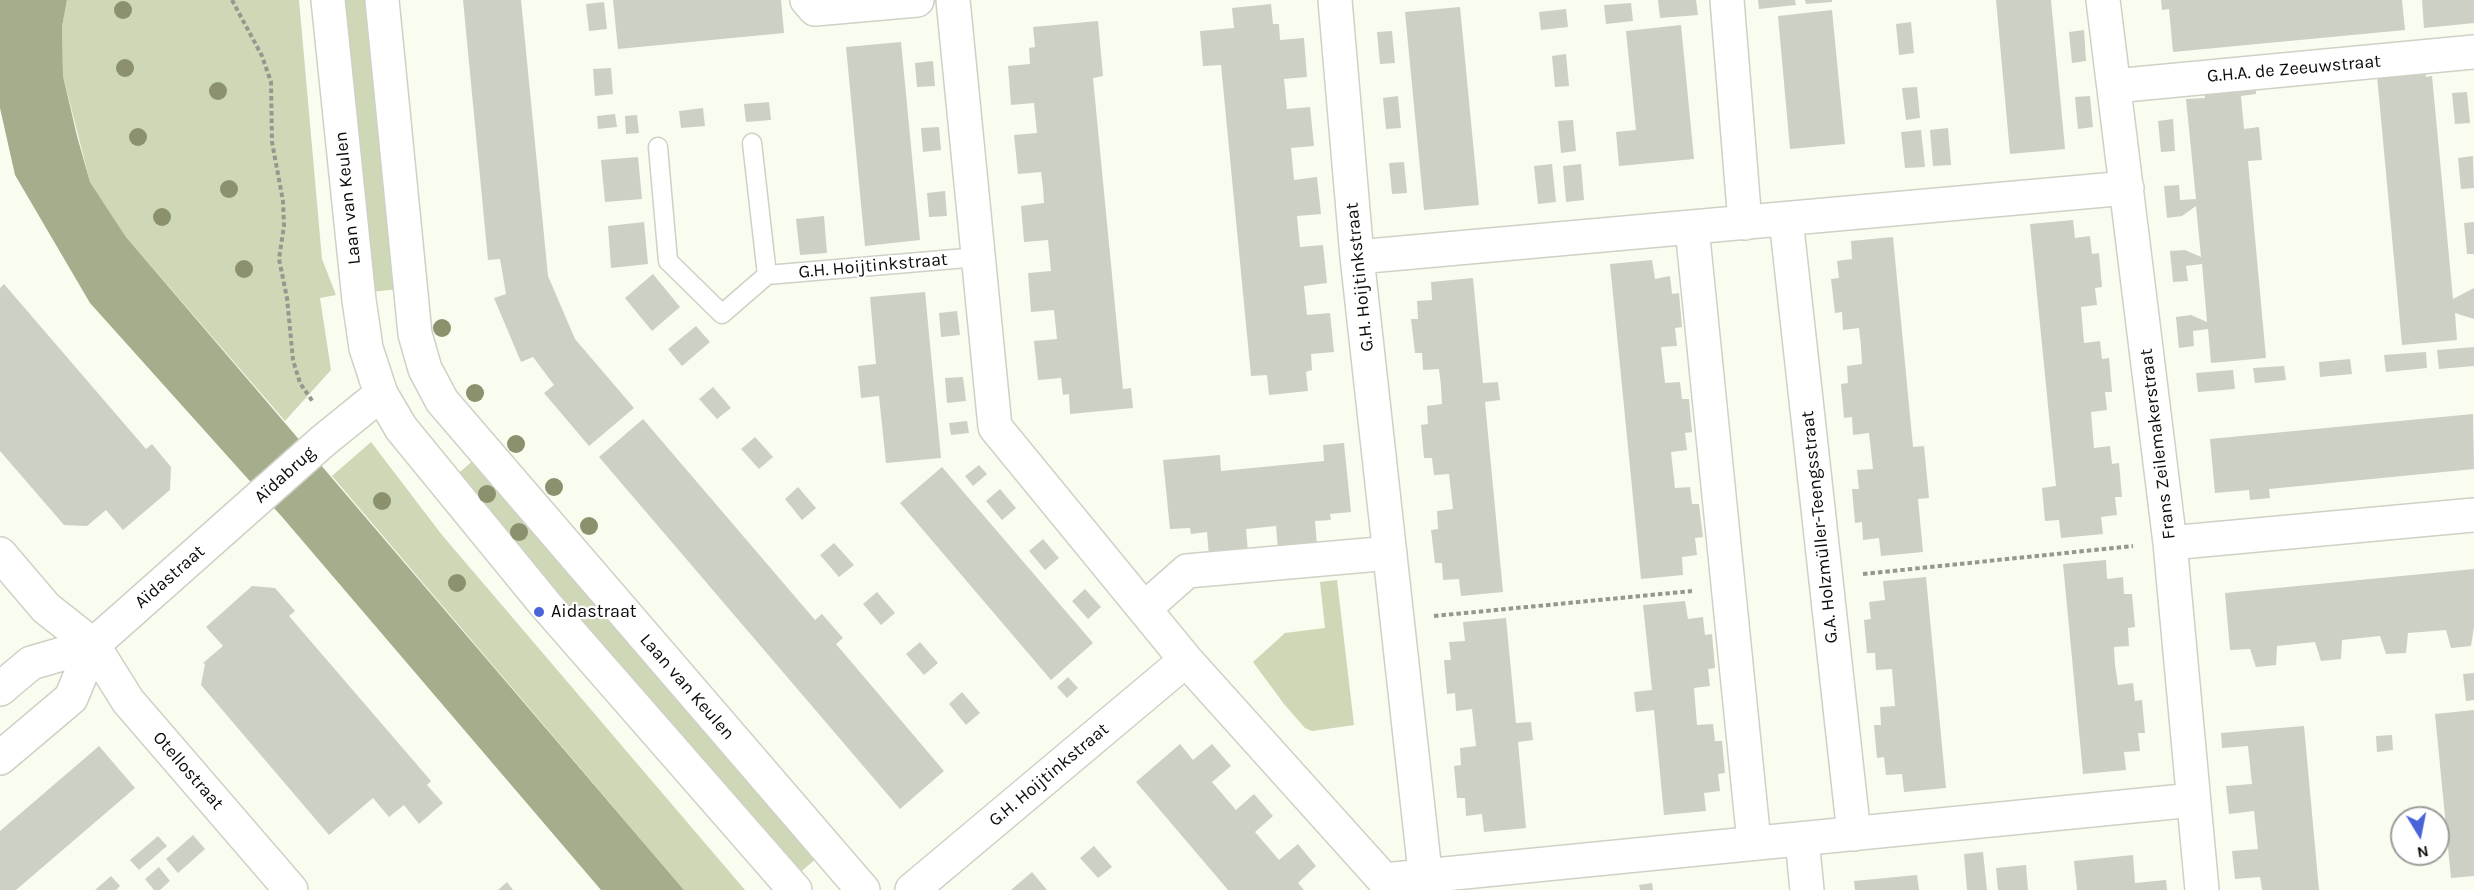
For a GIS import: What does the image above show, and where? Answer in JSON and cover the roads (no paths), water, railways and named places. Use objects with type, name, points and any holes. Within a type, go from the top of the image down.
[{"type":"street","name":"Laan van Keulen","points":[[328,0],[359,300],[366,348],[381,394],[401,428],[545,604],[795,890]]},
{"type":"street","name":"Laan van Keulen","points":[[382,0],[415,334],[425,369],[442,400],[863,890]]},
{"type":"street","points":[[811,4],[917,0]]},
{"type":"street","points":[[953,0],[995,427],[1186,660],[1384,880],[1427,883],[1754,843],[2193,800]]},
{"type":"street","name":"G.H. Hoijtinkstraat","points":[[1335,0],[1357,257],[1427,883]]},
{"type":"street","points":[[1726,0],[1745,223]]},
{"type":"street","name":"Frans Zeilemakerstraat","points":[[2103,0],[2170,543],[2202,890]]},
{"type":"street","name":"G.H.A. de Zeeuwstraat","points":[[2114,86],[2474,52]]},
{"type":"street","points":[[1357,257],[2127,188]]},
{"type":"street","name":"G.A. Holzmüller-Teengsstraat","points":[[1786,219],[1854,834]]},
{"type":"street","points":[[1692,228],[1754,843]]},
{"type":"street","points":[[381,394],[425,369]]},
{"type":"street","name":"Aïdabrug","points":[[248,509],[381,394]]},
{"type":"street","name":"Aïdastraat","points":[[0,690],[31,663],[93,645],[248,509]]},
{"type":"street","points":[[2170,543],[2474,515]]},
{"type":"street","points":[[1144,609],[1187,571],[1390,553]]},
{"type":"street","name":"Otellostraat","points":[[0,554],[46,608],[93,645],[128,701],[291,890]]},
{"type":"street","name":"Aïdastraat","points":[[0,758],[71,698],[93,645]]},
{"type":"street","name":"G.H. Hoijtinkstraat","points":[[912,890],[1186,660]]},
{"type":"street","points":[[1802,839],[1807,890]]},
{"type":"lane","points":[[658,147],[668,261],[722,314],[767,275],[752,142]]},
{"type":"lane","name":"G.H. Hoijtinkstraat","points":[[767,275],[978,257]]},
{"type":"place","name":"Aidastraat","points":[[539,612]]}]
